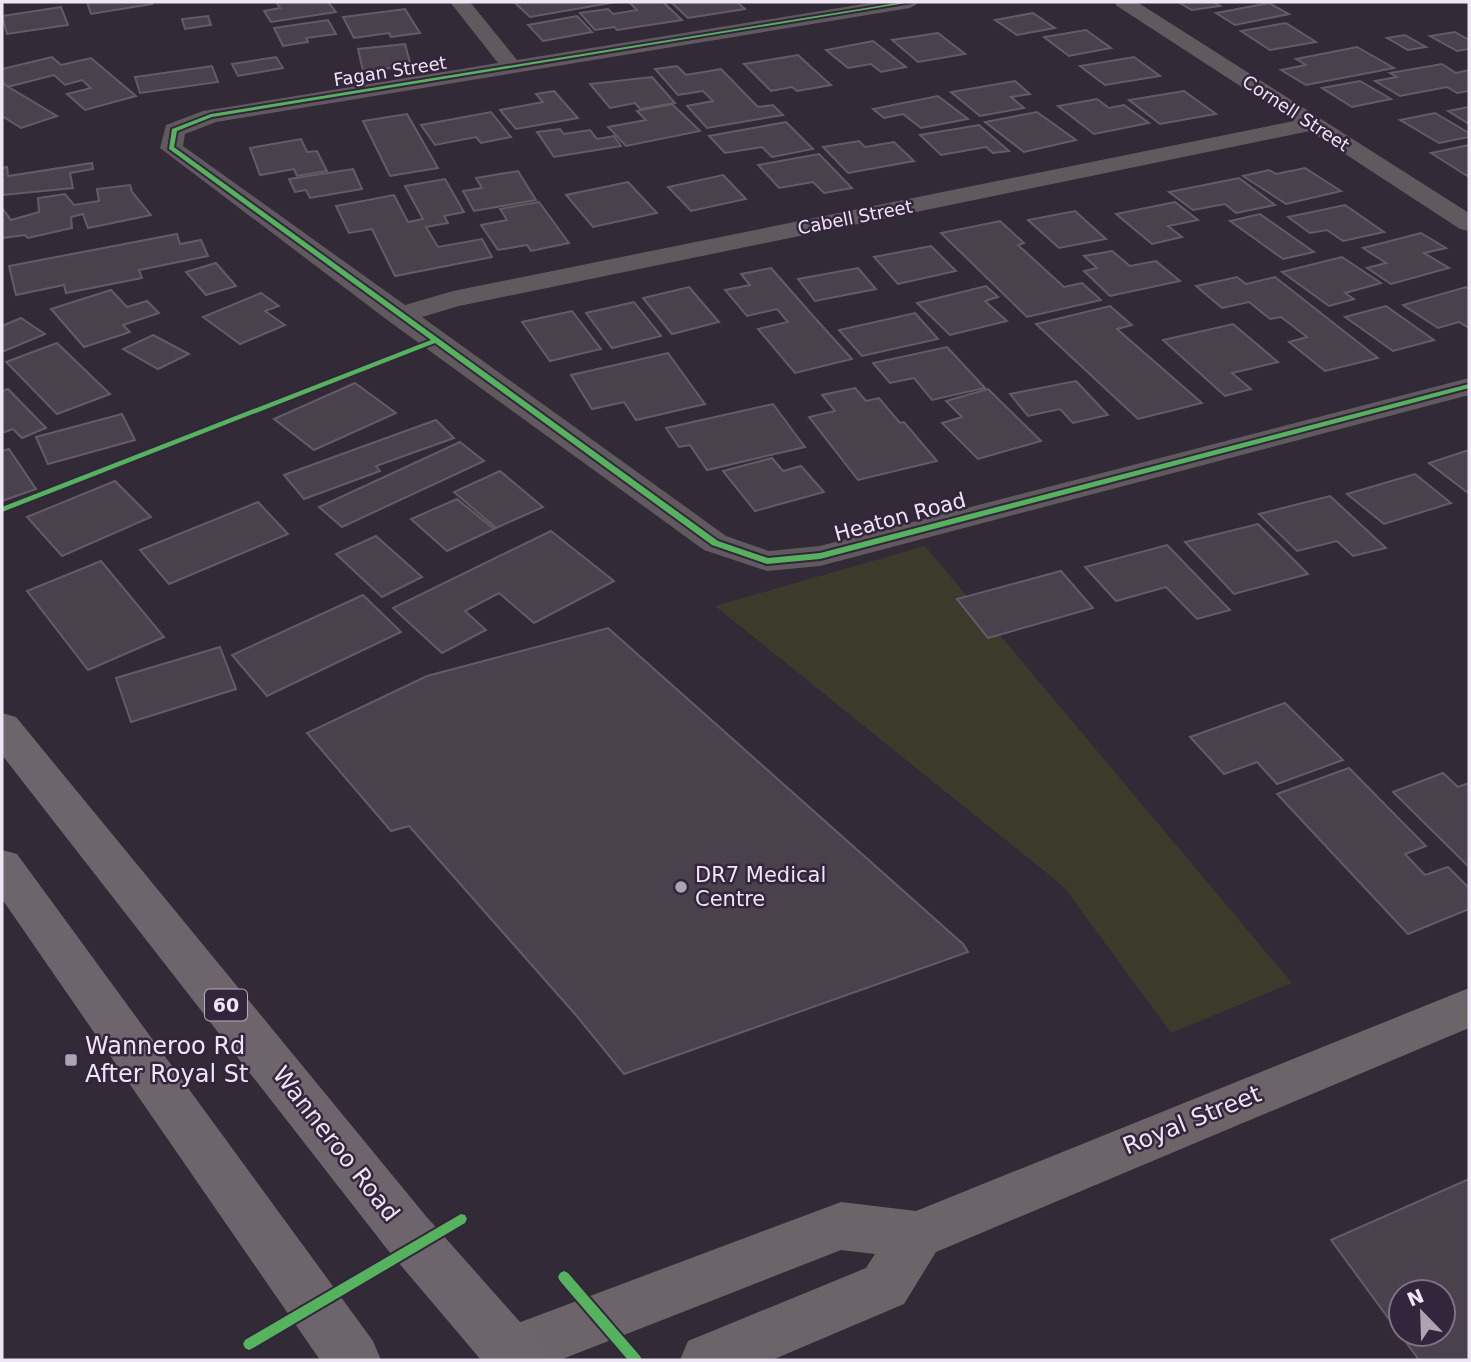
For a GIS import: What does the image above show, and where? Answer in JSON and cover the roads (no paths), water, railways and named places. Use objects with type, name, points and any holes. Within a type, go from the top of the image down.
[{"type":"highway","name":"Wanneroo Road","points":[[2,727],[406,1232],[514,1356]]},
{"type":"highway","points":[[2,866],[354,1360]]},
{"type":"main road","name":"Royal Street","points":[[514,1356],[841,1226],[917,1235],[1469,1007]]},
{"type":"main road","points":[[708,1360],[884,1286],[917,1235]]},
{"type":"street","points":[[460,2],[512,67]]},
{"type":"street","name":"Fagan Street","points":[[399,316],[171,148],[174,130],[211,116],[910,2]]},
{"type":"street","name":"Cornell Street","points":[[1124,2],[1469,223]]},
{"type":"street","name":"Cabell Street","points":[[399,316],[453,299],[1313,124]]},
{"type":"street","name":"Heaton Road","points":[[399,316],[715,543],[767,561],[820,556],[1469,386]]},
{"type":"place","name":"DR7 Medical Centre","points":[[681,887]]},
{"type":"place","name":"Wanneroo Rd After Royal St","points":[[71,1060]]}]
